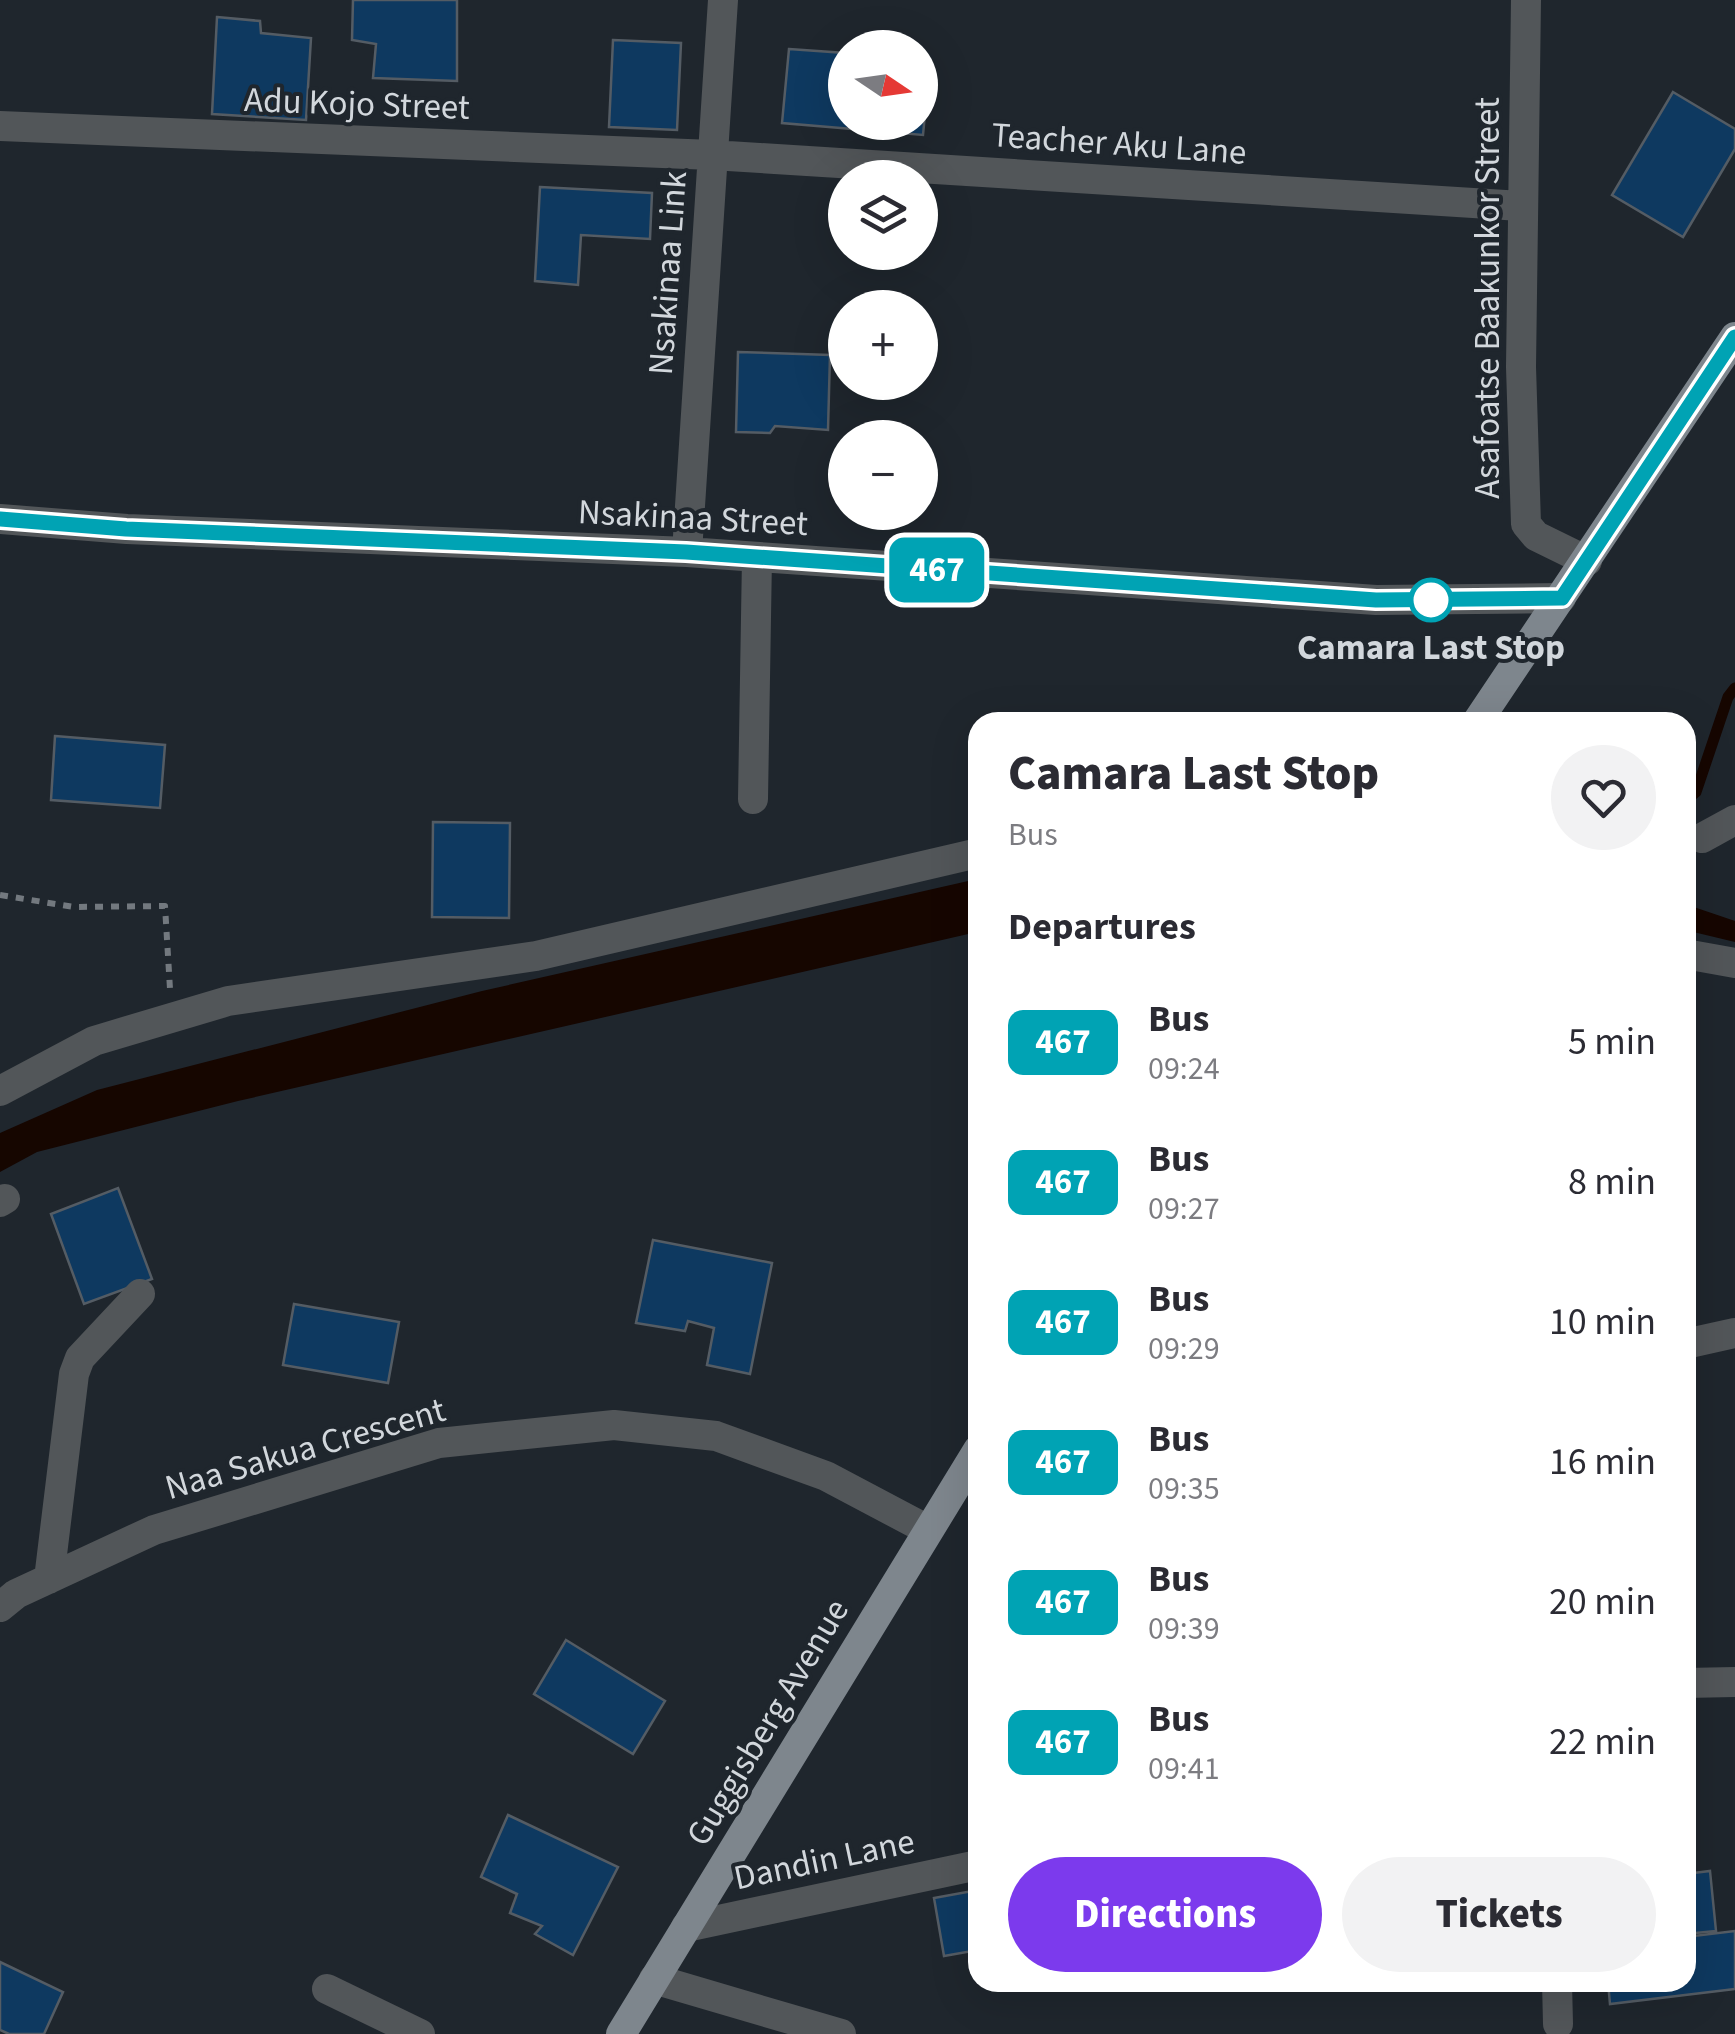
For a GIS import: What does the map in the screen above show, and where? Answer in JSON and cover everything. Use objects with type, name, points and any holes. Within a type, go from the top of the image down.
[{"type":"main road","points":[[1484,712],[1735,337]]},
{"type":"main road","name":"Guggisberg Avenue","points":[[621,2034],[928,1530],[965,1488]]},
{"type":"street","name":"Nsakinaa Link","points":[[686,552],[723,0]]},
{"type":"street","name":"Asafoatse Baakunkor Street","points":[[1526,0],[1521,206],[1526,524],[1536,536],[1587,560]]},
{"type":"street","name":"Adu Kojo Street","points":[[0,126],[712,155]]},
{"type":"street","name":"Teacher Aku Lane","points":[[712,155],[1521,206]]},
{"type":"street","name":"Nsakinaa Street","points":[[0,519],[126,529],[686,552],[1376,600],[1562,598]]},
{"type":"street","points":[[753,799],[757,557]]},
{"type":"street","points":[[1702,838],[1735,820]]},
{"type":"street","points":[[0,1091],[94,1041],[228,1001],[536,956],[968,855]]},
{"type":"street","points":[[1696,956],[1735,963]]},
{"type":"street","points":[[49,1578],[74,1374],[80,1358],[140,1294]]},
{"type":"street","points":[[1696,1342],[1735,1333]]},
{"type":"street","name":"Naa Sakua Crescent","points":[[0,1606],[16,1594],[154,1530],[439,1443],[614,1425],[716,1436],[826,1476],[928,1530]]},
{"type":"street","points":[[1696,1683],[1735,1682]]},
{"type":"street","name":"Dandin Lane","points":[[686,1927],[968,1867]]},
{"type":"street","points":[[654,1979],[841,2034]]},
{"type":"street","points":[[327,1989],[420,2034]]},
{"type":"street","points":[[1556,1992],[1558,2024]]},
{"type":"path","points":[[0,895],[74,908],[164,906],[172,1018]]},
{"type":"shaded area","points":[[968,881],[968,934],[238,1101],[37,1152],[0,1172],[0,1133],[97,1090],[482,991]]},
{"type":"shaded area","points":[[1696,908],[1735,921],[1735,942],[1696,933]]},
{"type":"building","points":[[353,0],[457,0],[457,81],[373,78],[376,44],[352,40]]},
{"type":"building","points":[[217,17],[260,21],[261,33],[311,38],[306,120],[212,114]]},
{"type":"building","points":[[613,40],[681,43],[677,130],[609,127]]},
{"type":"building","points":[[789,49],[828,52],[828,127],[782,123]]},
{"type":"building","points":[[1673,92],[1735,129],[1735,149],[1683,237],[1612,195]]},
{"type":"building","points":[[540,187],[652,193],[650,239],[581,235],[578,285],[535,281]]},
{"type":"building","points":[[738,352],[828,355],[828,430],[775,426],[770,433],[736,432]]},
{"type":"building","points":[[55,736],[165,745],[160,808],[51,800]]},
{"type":"building","points":[[433,822],[510,823],[509,918],[432,917]]},
{"type":"building","points":[[118,1188],[152,1279],[84,1304],[51,1214]]},
{"type":"building","points":[[653,1240],[772,1263],[750,1374],[707,1365],[714,1328],[688,1321],[685,1331],[636,1323]]},
{"type":"building","points":[[294,1304],[399,1322],[388,1383],[283,1365]]},
{"type":"building","points":[[566,1640],[665,1701],[633,1754],[534,1694]]},
{"type":"building","points":[[508,1815],[618,1867],[573,1955],[535,1934],[542,1926],[510,1913],[517,1894],[481,1877]]},
{"type":"building","points":[[1710,1871],[1716,1931],[1696,1933],[1696,1873]]},
{"type":"building","points":[[968,1892],[968,1952],[944,1956],[934,1898]]},
{"type":"building","points":[[1735,1931],[1735,1989],[1610,2004],[1609,1992],[1696,1992],[1696,1936]]},
{"type":"building","points":[[0,1962],[63,1992],[44,2034],[9,2034],[0,2030]]},
{"type":"waterway","points":[[1696,792],[1728,697],[1735,688]]},
{"type":"bus line","name":"467","points":[[0,519],[126,529],[686,552],[1376,600],[1562,598],[1735,337]]},
{"type":"place","name":"Camara Last Stop","points":[[1431,600]]}]
